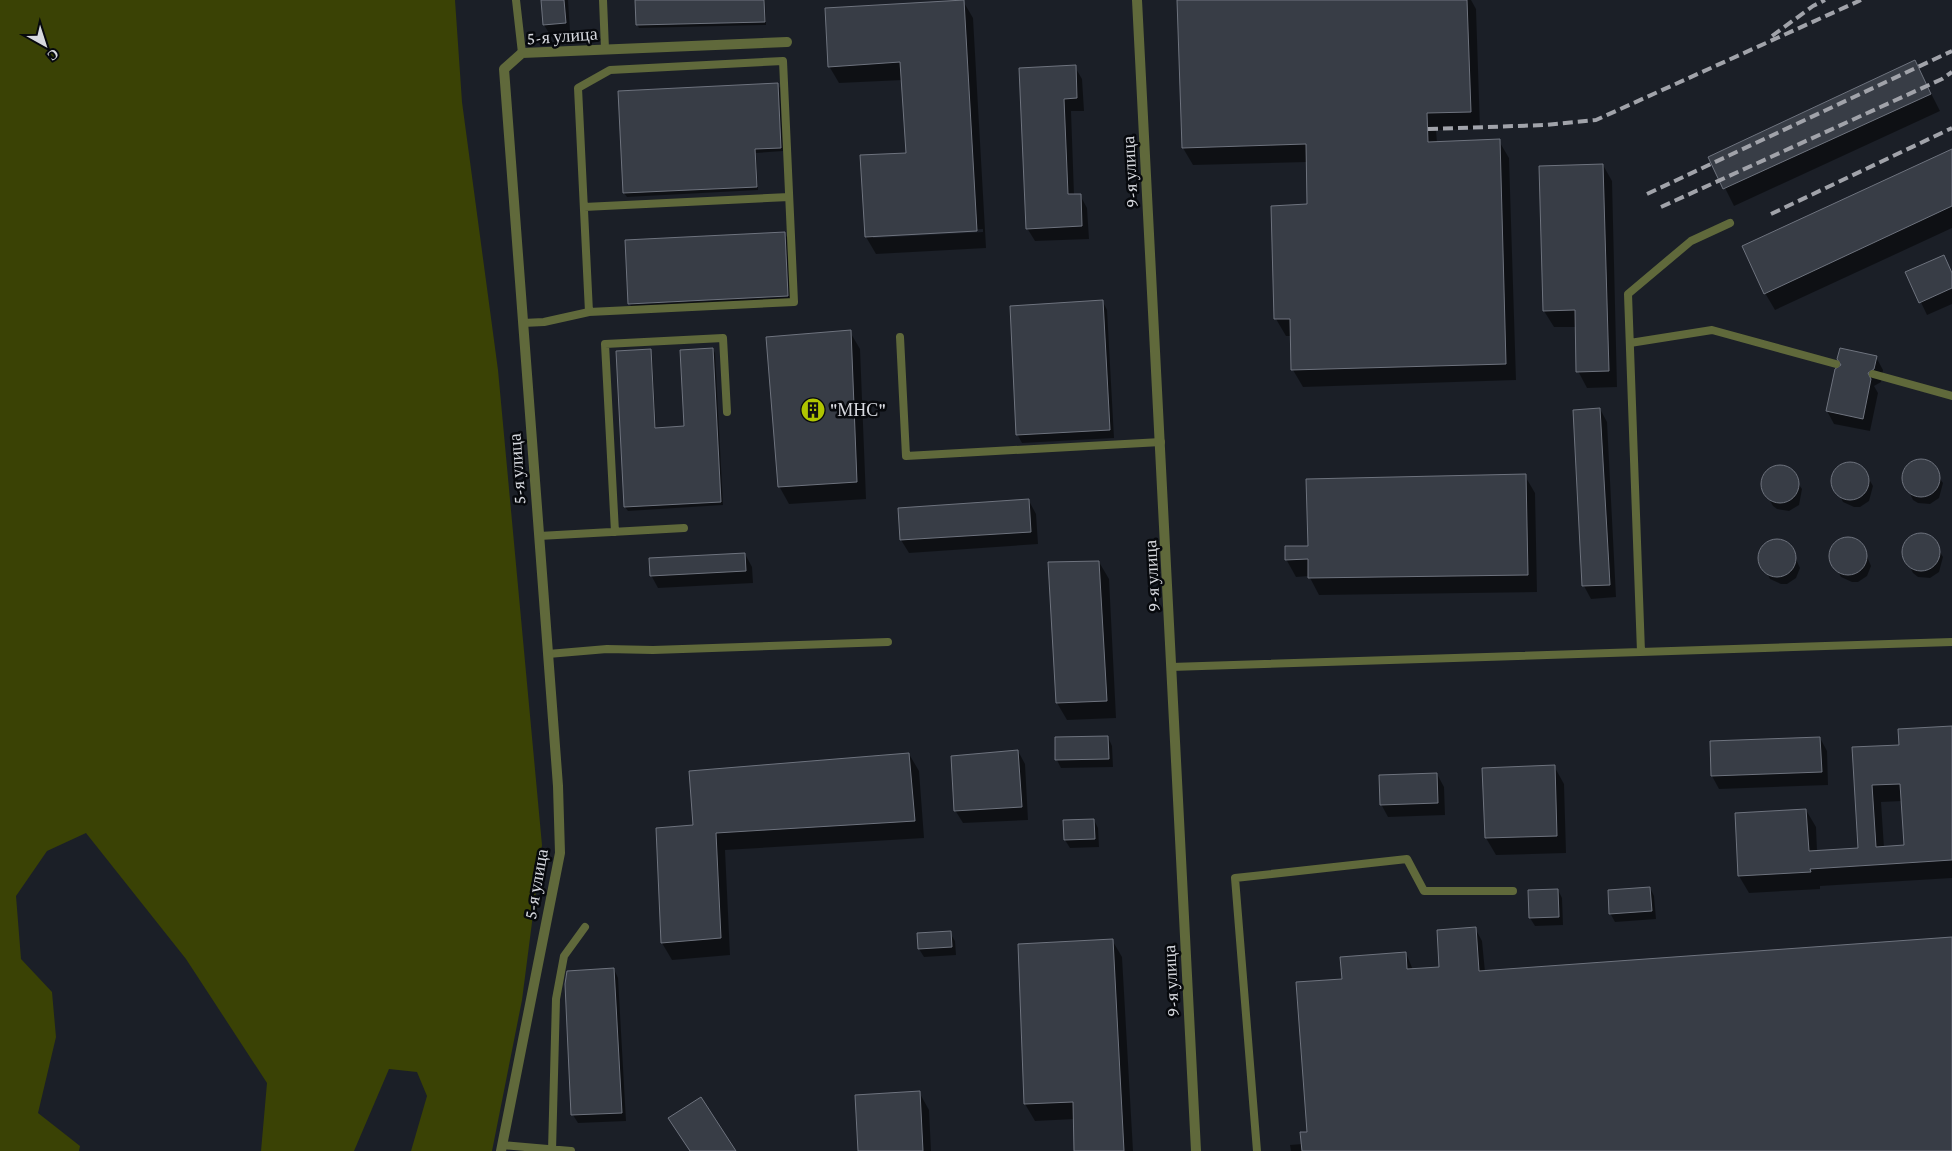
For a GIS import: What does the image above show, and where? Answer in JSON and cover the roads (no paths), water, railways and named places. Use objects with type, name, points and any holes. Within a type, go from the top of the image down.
[{"type":"street","name":"9-я улица","points":[[1137,0],[1196,1151]]},
{"type":"street","name":"5-я улица","points":[[502,1148],[560,853],[558,786],[504,69],[522,52],[787,42]]},
{"type":"lane","points":[[516,0],[522,52]]},
{"type":"lane","points":[[603,0],[605,49]]},
{"type":"lane","points":[[523,323],[544,322],[589,312],[794,302],[783,61],[610,70],[578,88],[589,312]]},
{"type":"lane","points":[[584,207],[789,197]]},
{"type":"lane","points":[[1641,652],[1628,294],[1691,241],[1730,223]]},
{"type":"lane","points":[[1630,343],[1712,330],[1836,364]]},
{"type":"lane","points":[[900,337],[906,456],[1161,442]]},
{"type":"lane","points":[[615,532],[605,344],[723,338],[727,412]]},
{"type":"lane","points":[[1873,374],[1952,396]]},
{"type":"lane","points":[[539,536],[684,528]]},
{"type":"lane","points":[[548,654],[607,649],[654,650],[888,642]]},
{"type":"lane","points":[[1171,667],[1952,642]]},
{"type":"lane","points":[[1257,1151],[1235,878],[1407,859],[1424,892],[1513,891]]},
{"type":"lane","points":[[553,1150],[556,999],[564,956],[585,927]]},
{"type":"lane","points":[[502,1148],[571,1151]]},
{"type":"railway","points":[[1772,36],[1813,6],[1825,0]]},
{"type":"railway","points":[[1428,129],[1546,125],[1596,120],[1861,0]]},
{"type":"railway","points":[[1647,194],[1952,51]]},
{"type":"railway","points":[[1661,207],[1942,79],[1952,72]]},
{"type":"railway","points":[[1771,214],[1952,128]]},
{"type":"place","name":"\"МНС\"","points":[[813,410]]}]
